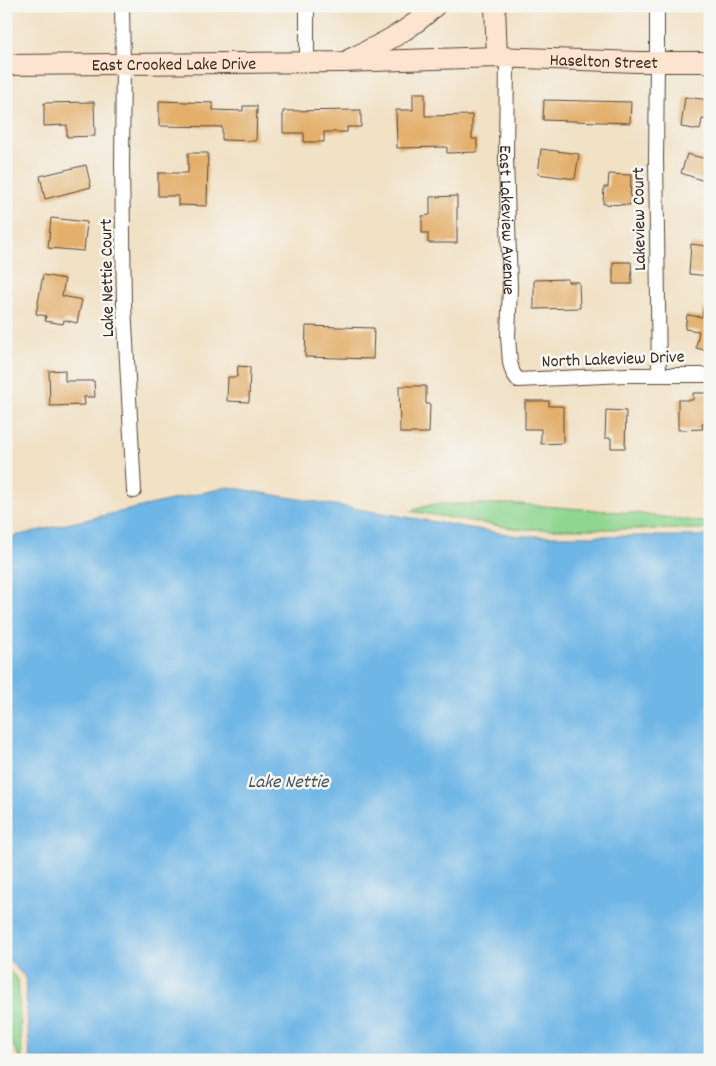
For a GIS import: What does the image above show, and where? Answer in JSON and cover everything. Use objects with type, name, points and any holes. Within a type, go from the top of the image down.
[{"type":"street","name":"Lake Nettie Court","points":[[122,6],[124,305],[134,491]]},
{"type":"street","points":[[307,6],[307,63]]},
{"type":"street","name":"East Crooked Lake Drive","points":[[342,62],[406,30],[428,14],[435,6]]},
{"type":"street","name":"East Lakeview Avenue","points":[[495,6],[502,58],[510,287],[508,336],[510,363],[513,373],[518,380]]},
{"type":"street","name":"Lakeview Court","points":[[657,6],[656,160],[659,375]]},
{"type":"street","name":"East Crooked Lake Drive","points":[[6,65],[307,63],[502,58]]},
{"type":"street","name":"Haselton Street","points":[[502,58],[710,62]]},
{"type":"street","name":"North Lakeview Drive","points":[[518,380],[710,375]]},
{"type":"green space","points":[[434,504],[519,504],[633,513],[710,523],[710,529],[518,529],[410,511]]},
{"type":"green space","points":[[6,967],[18,980],[22,1060],[6,1032]]},
{"type":"water","name":"Lake Nettie","points":[[228,487],[518,536],[710,536],[710,1060],[30,1060],[25,977],[6,957],[6,538]]},
{"type":"building","points":[[413,93],[425,93],[425,116],[472,115],[472,139],[477,139],[477,152],[447,153],[447,147],[397,148],[396,110],[413,110]]},
{"type":"building","points":[[685,97],[710,100],[710,120],[702,119],[700,130],[681,127]]},
{"type":"building","points":[[544,100],[631,102],[630,123],[543,120]]},
{"type":"building","points":[[159,101],[213,103],[213,110],[243,111],[243,106],[257,106],[256,141],[222,140],[222,127],[159,126]]},
{"type":"building","points":[[94,102],[95,136],[67,137],[67,125],[44,126],[44,103]]},
{"type":"building","points":[[361,110],[361,127],[347,127],[347,132],[324,132],[324,142],[304,142],[304,133],[283,133],[283,111]]},
{"type":"building","points":[[541,149],[579,154],[575,179],[538,174]]},
{"type":"building","points":[[188,153],[208,153],[207,206],[178,205],[178,196],[158,196],[158,173],[188,173]]},
{"type":"building","points":[[687,154],[710,160],[710,183],[681,173]]},
{"type":"building","points":[[86,165],[91,187],[45,199],[40,176]]},
{"type":"building","points":[[609,174],[631,175],[630,205],[603,204],[604,187],[608,187]]},
{"type":"building","points":[[457,196],[457,243],[428,243],[428,233],[422,233],[422,216],[430,215],[430,197]]},
{"type":"building","points":[[51,218],[87,222],[84,251],[48,248]]},
{"type":"building","points":[[691,244],[706,246],[706,251],[710,252],[710,276],[689,274]]},
{"type":"building","points":[[613,262],[631,262],[632,284],[613,284]]},
{"type":"building","points":[[43,275],[65,279],[62,296],[82,300],[77,323],[64,320],[63,324],[45,321],[46,316],[36,314]]},
{"type":"building","points":[[568,279],[568,282],[579,282],[580,308],[534,309],[534,280]]},
{"type":"building","points":[[703,309],[710,310],[710,351],[696,348],[699,331],[685,329],[687,315],[702,317]]},
{"type":"building","points":[[306,326],[374,328],[373,359],[305,357]]},
{"type":"building","points":[[238,366],[250,367],[249,402],[227,401],[228,377],[237,377]]},
{"type":"building","points":[[65,370],[65,381],[94,381],[95,397],[84,397],[85,405],[50,406],[49,371]]},
{"type":"building","points":[[399,386],[426,386],[426,404],[430,404],[429,433],[400,433]]},
{"type":"building","points":[[693,393],[710,393],[710,424],[702,424],[703,429],[678,430],[678,400],[693,400]]},
{"type":"building","points":[[525,401],[549,401],[549,406],[563,406],[563,443],[541,444],[541,429],[525,429]]},
{"type":"building","points":[[606,410],[626,411],[625,448],[611,448],[611,438],[605,438]]}]
